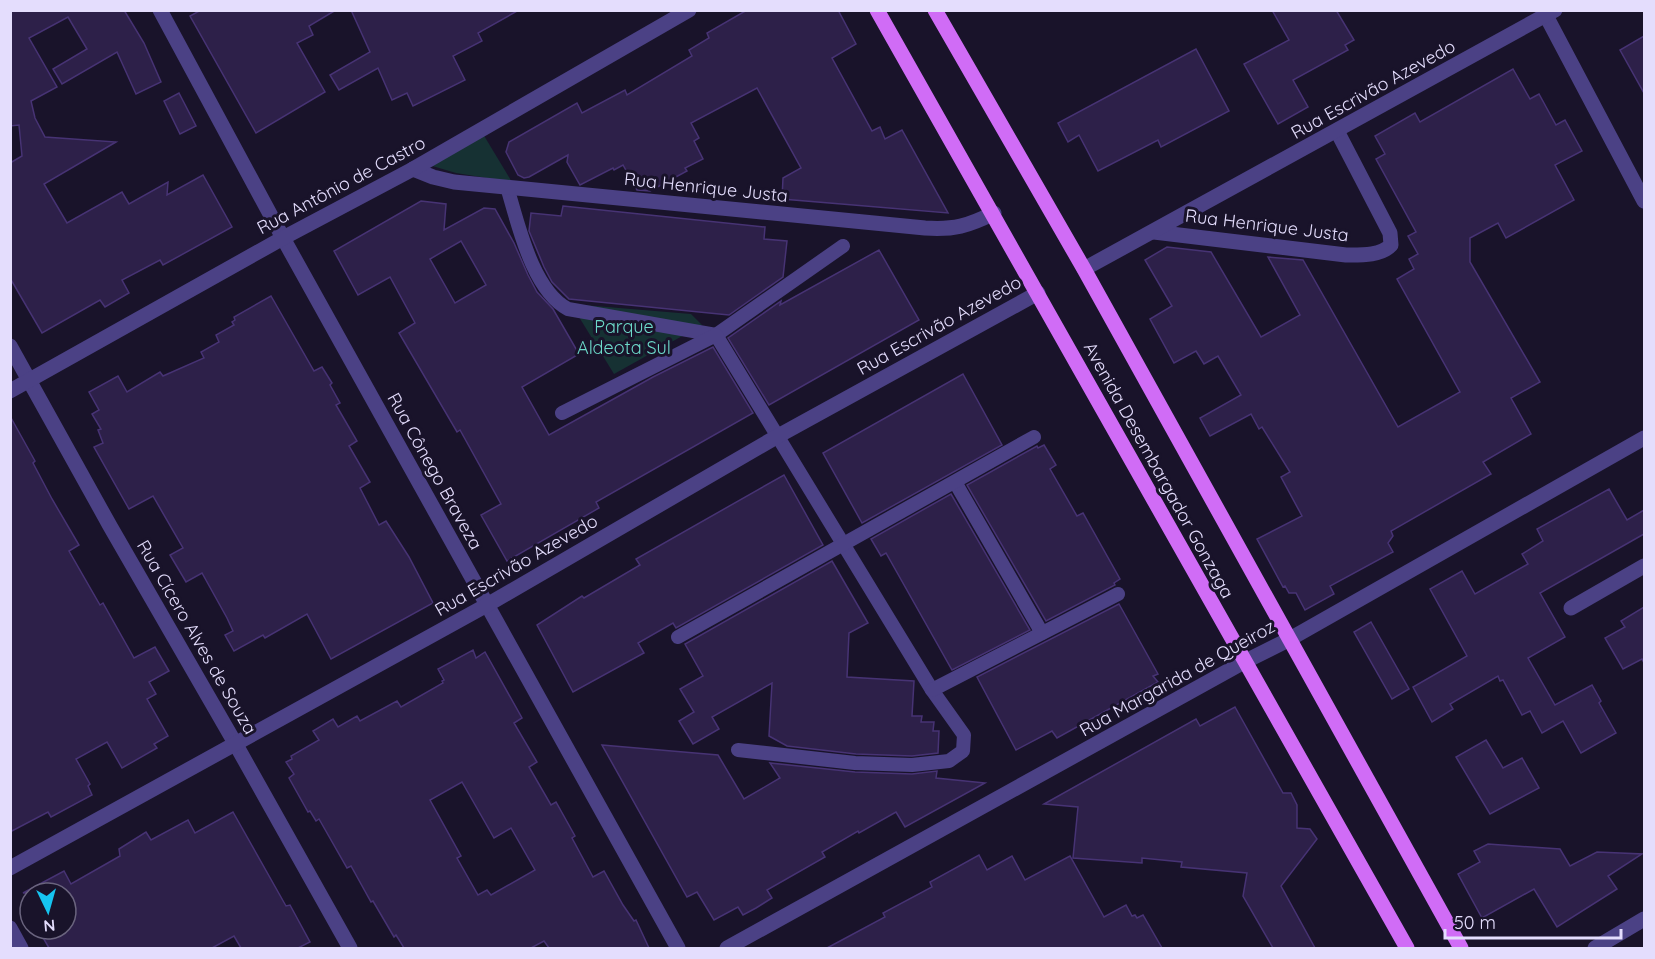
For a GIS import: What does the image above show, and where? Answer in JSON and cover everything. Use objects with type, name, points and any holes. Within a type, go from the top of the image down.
[{"type":"main road","name":"Avenida Desembargador Gonzaga","points":[[877,10],[994,213],[1244,662],[1407,948]]},
{"type":"main road","name":"Avenida Desembargador Gonzaga","points":[[936,10],[1461,948]]},
{"type":"street","name":"Rua Cônego Braveza","points":[[160,10],[283,238],[678,948]]},
{"type":"street","name":"Rua Antônio de Castro","points":[[10,391],[283,238],[413,169],[689,10]]},
{"type":"street","name":"Rua Escrivão Azevedo","points":[[1083,269],[1337,131],[1548,12]]},
{"type":"street","points":[[1548,12],[1644,201]]},
{"type":"street","name":"Rua Henrique Justa","points":[[1154,232],[1346,255],[1369,254],[1388,249],[1391,245],[1390,233],[1337,131]]},
{"type":"street","name":"Rua Henrique Justa","points":[[413,169],[454,182],[947,230],[968,226],[994,213]]},
{"type":"street","name":"Rua Escrivão Azevedo","points":[[10,868],[487,605],[778,436],[1038,292]]},
{"type":"street","name":"Rua Cícero Alves de Souza","points":[[10,345],[350,948]]},
{"type":"street","name":"Rua Margarida de Queiroz","points":[[727,948],[1244,662],[1288,640],[1644,438]]},
{"type":"street","points":[[1571,608],[1644,566]]},
{"type":"street","points":[[1594,948],[1644,919]]},
{"type":"street","points":[[10,928],[21,948]]},
{"type":"lane","points":[[507,187],[530,262],[558,304],[568,309],[716,335],[932,690],[964,735],[963,751],[949,761],[912,765],[855,763],[738,750]]},
{"type":"lane","points":[[562,413],[716,335],[843,246]]},
{"type":"lane","points":[[678,637],[1034,437]]},
{"type":"lane","points":[[955,482],[1042,633]]},
{"type":"lane","points":[[932,690],[1118,594]]},
{"type":"green space","points":[[483,134],[512,182],[456,173],[429,165]]},
{"type":"green space","name":"Parque Aldeota Sul","points":[[571,304],[691,314],[702,325],[614,374]]},
{"type":"building","points":[[10,10],[124,10],[144,43],[161,82],[136,94],[117,52],[62,84],[53,69],[87,49],[68,17],[29,38],[57,87],[31,101],[35,118],[45,137],[116,142],[44,184],[67,223],[122,192],[129,204],[168,182],[167,195],[203,175],[232,227],[163,265],[160,260],[122,280],[129,293],[105,307],[100,300],[42,333],[10,278],[10,163],[22,156],[19,125],[10,126]]},
{"type":"building","points":[[201,10],[336,10],[309,26],[313,35],[297,43],[325,92],[256,133],[190,16]]},
{"type":"building","points":[[351,10],[519,10],[478,33],[482,41],[453,56],[465,80],[413,106],[407,93],[392,100],[378,68],[339,90],[330,75],[370,52]]},
{"type":"building","points":[[747,10],[838,10],[856,44],[832,58],[872,131],[880,127],[885,139],[902,130],[948,213],[782,199],[783,178],[801,168],[757,88],[691,123],[699,138],[694,141],[703,159],[685,168],[687,171],[650,191],[637,190],[623,165],[580,185],[567,162],[568,155],[529,177],[524,178],[518,175],[506,152],[509,142],[577,103],[582,113],[625,90],[627,95],[692,56],[689,50],[709,38],[707,33]]},
{"type":"building","points":[[1272,10],[1336,10],[1354,40],[1345,45],[1348,50],[1293,80],[1308,107],[1278,124],[1244,64],[1289,40]]},
{"type":"building","points":[[1644,36],[1644,93],[1620,50]]},
{"type":"building","points":[[1196,49],[1229,111],[1161,147],[1158,140],[1098,171],[1079,135],[1068,142],[1058,123]]},
{"type":"building","points":[[1513,69],[1530,99],[1539,94],[1556,125],[1565,120],[1582,151],[1555,165],[1574,200],[1506,238],[1498,223],[1470,238],[1470,262],[1540,382],[1511,398],[1531,434],[1483,462],[1491,474],[1391,531],[1393,536],[1388,543],[1393,552],[1330,586],[1334,594],[1305,610],[1296,593],[1289,593],[1285,586],[1283,587],[1257,539],[1302,516],[1281,477],[1290,472],[1262,427],[1259,429],[1251,414],[1210,436],[1200,418],[1241,395],[1218,356],[1204,364],[1196,351],[1174,363],[1150,319],[1172,306],[1145,260],[1167,247],[1211,252],[1261,337],[1300,315],[1268,257],[1303,260],[1398,427],[1460,392],[1397,279],[1414,269],[1409,259],[1418,254],[1408,236],[1416,232],[1376,159],[1385,154],[1375,136],[1415,113],[1420,122]]},
{"type":"building","points":[[179,93],[196,126],[180,134],[164,101]]},
{"type":"building","points":[[421,201],[446,204],[444,230],[484,208],[495,209],[537,292],[553,309],[579,354],[522,387],[549,435],[653,377],[713,347],[753,413],[596,502],[599,508],[507,561],[481,515],[501,504],[460,430],[457,432],[399,333],[415,323],[390,277],[358,295],[334,251]],"holes":[[[461,241],[486,285],[455,303],[430,259]]]},
{"type":"building","points":[[563,206],[765,227],[764,239],[787,241],[783,277],[729,315],[569,299],[552,282],[529,231],[531,213],[561,216]]},
{"type":"building","points":[[879,250],[919,320],[769,405],[728,338],[781,301],[780,305]]},
{"type":"building","points":[[271,296],[314,371],[322,367],[332,383],[330,385],[340,403],[336,405],[357,441],[349,446],[370,482],[360,488],[379,525],[386,521],[409,557],[433,603],[331,659],[307,614],[265,638],[263,635],[234,651],[225,635],[233,631],[202,573],[186,582],[170,555],[183,548],[153,496],[129,509],[94,447],[103,443],[98,430],[101,429],[92,414],[99,410],[89,392],[118,376],[127,392],[160,372],[163,376],[204,358],[201,352],[219,342],[216,335],[234,325],[232,322],[235,320],[234,317]]},
{"type":"building","points":[[963,374],[1002,445],[862,523],[823,453]]},
{"type":"building","points":[[10,416],[35,461],[33,463],[52,499],[79,545],[69,551],[100,605],[103,603],[134,658],[155,647],[169,671],[149,682],[156,694],[147,699],[168,736],[154,744],[157,748],[122,768],[107,742],[76,759],[90,784],[88,786],[92,795],[51,817],[48,812],[10,832]]},
{"type":"building","points":[[1044,445],[1056,465],[1050,469],[1077,516],[1083,513],[1120,579],[1114,583],[1115,585],[1046,621],[967,485],[1037,446],[1038,448]]},
{"type":"building","points":[[784,475],[823,545],[676,628],[673,623],[638,643],[644,653],[573,692],[537,625],[582,596],[584,598],[640,565],[636,559]]},
{"type":"building","points":[[1609,489],[1627,520],[1644,510],[1644,534],[1540,593],[1565,637],[1528,658],[1555,705],[1592,685],[1616,733],[1581,753],[1563,721],[1542,733],[1530,711],[1522,715],[1503,680],[1500,681],[1498,676],[1450,704],[1453,709],[1432,722],[1413,687],[1467,656],[1430,589],[1462,571],[1475,594],[1528,564],[1522,554],[1543,541],[1537,529]]},
{"type":"building","points":[[951,494],[1030,630],[952,670],[886,553],[881,556],[871,539]]},
{"type":"building","points":[[832,561],[868,623],[849,633],[847,677],[914,681],[912,716],[922,716],[921,722],[934,722],[933,731],[939,731],[938,753],[912,756],[856,754],[787,746],[769,736],[772,683],[712,717],[719,729],[693,744],[679,721],[694,712],[680,689],[703,676],[685,644]]},
{"type":"building","points":[[1119,604],[1158,674],[1153,676],[1158,682],[1057,738],[1052,731],[1016,750],[977,677]]},
{"type":"building","points":[[1644,607],[1644,663],[1642,659],[1623,669],[1605,638],[1625,627],[1621,621]]},
{"type":"building","points":[[1371,622],[1409,689],[1392,699],[1354,632]]},
{"type":"building","points":[[473,650],[476,658],[485,652],[522,718],[514,723],[537,762],[529,767],[551,805],[556,802],[575,836],[572,838],[593,877],[604,871],[623,905],[634,921],[636,920],[649,948],[549,948],[544,941],[531,948],[404,948],[396,935],[394,937],[351,866],[347,868],[319,819],[316,821],[310,811],[308,812],[289,778],[294,774],[286,762],[292,759],[291,756],[319,740],[313,731],[333,719],[338,727],[357,716],[360,721],[397,701],[401,707],[443,683],[444,680],[438,669]],"holes":[[[462,782],[494,838],[511,828],[535,870],[491,895],[487,890],[478,895],[457,858],[461,856],[430,800]]]},
{"type":"building","points":[[1235,707],[1283,793],[1291,793],[1297,805],[1297,828],[1310,829],[1317,839],[1281,886],[1315,948],[1273,948],[1243,896],[1247,873],[1181,867],[1182,862],[1142,858],[1142,863],[1073,858],[1078,807],[1044,804],[1196,719],[1200,726]]},
{"type":"building","points":[[1486,740],[1503,768],[1522,758],[1539,788],[1490,814],[1456,757]]},
{"type":"building","points":[[602,745],[718,755],[744,799],[780,778],[770,763],[855,772],[912,774],[937,771],[936,778],[985,783],[905,827],[896,812],[859,833],[858,831],[822,852],[825,857],[767,890],[772,898],[756,908],[743,915],[738,907],[714,920],[697,892],[687,897]]},
{"type":"building","points":[[233,812],[286,906],[290,905],[310,942],[298,948],[241,948],[234,936],[212,948],[49,948],[45,941],[78,941],[76,881],[120,856],[119,849],[146,832],[151,840],[188,820],[195,833]]},
{"type":"building","points":[[1488,844],[1560,849],[1570,866],[1597,852],[1642,854],[1608,876],[1617,889],[1557,927],[1534,889],[1482,918],[1458,874],[1480,862],[1474,851]]},
{"type":"building","points":[[979,855],[987,870],[1012,856],[1025,880],[1070,856],[1104,917],[1126,905],[1132,916],[1135,915],[1137,918],[1143,915],[1162,948],[827,948],[885,917],[883,913],[932,887],[930,882]]},
{"type":"building","points":[[64,871],[69,881],[45,881]]}]
